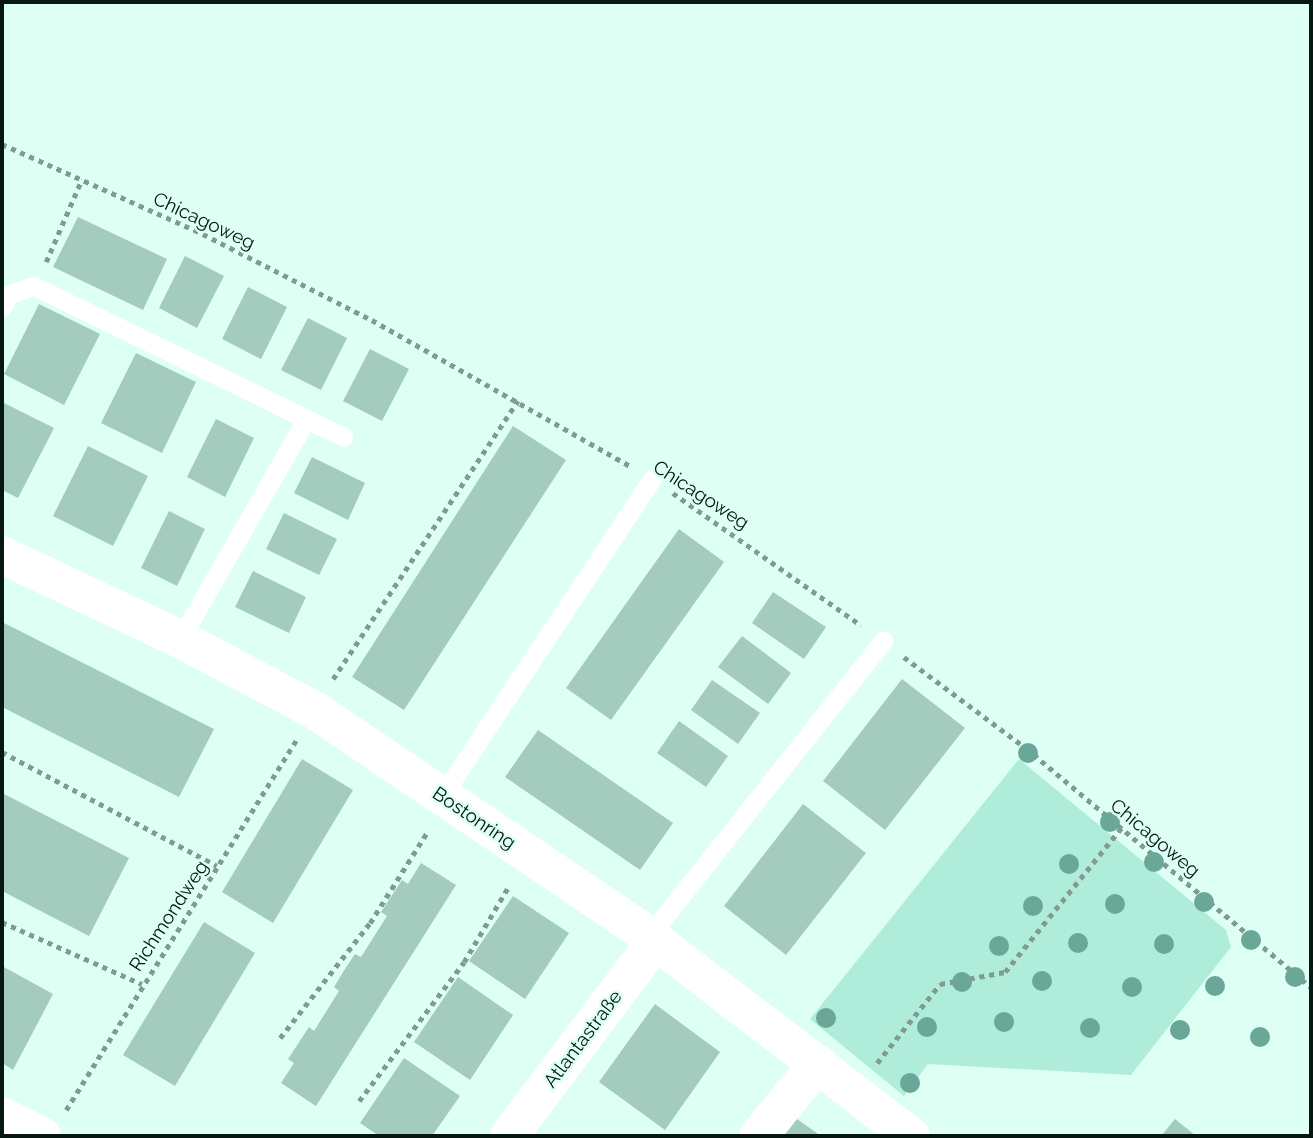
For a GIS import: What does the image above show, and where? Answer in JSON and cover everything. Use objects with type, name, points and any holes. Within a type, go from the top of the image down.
[{"type":"street","name":"Bostonring","points":[[2,555],[180,639],[316,711],[436,812],[653,938],[911,1136]]},
{"type":"street","name":"Atlantastraße","points":[[509,1136],[653,938]]},
{"type":"street","points":[[758,1136],[818,1064]]},
{"type":"street","points":[[2,1116],[51,1128]]},
{"type":"lane","points":[[2,307],[9,294],[33,286],[342,437]]},
{"type":"lane","points":[[180,639],[306,420]]},
{"type":"lane","points":[[436,812],[652,479]]},
{"type":"lane","points":[[653,938],[883,641]]},
{"type":"path","name":"Chicagoweg","points":[[2,144],[227,246],[518,401],[652,479],[762,552],[1026,748],[1311,987]]},
{"type":"path","points":[[33,286],[82,180]]},
{"type":"path","name":"Richmondweg","points":[[51,1128],[316,711],[518,401]]},
{"type":"path","points":[[2,752],[218,866]]},
{"type":"path","points":[[280,1038],[370,923],[436,812]]},
{"type":"path","points":[[854,1092],[940,984],[1005,972],[1121,828]]},
{"type":"path","points":[[359,1101],[464,962],[515,877]]},
{"type":"path","points":[[2,922],[142,984]]},
{"type":"green space","points":[[1019,759],[1226,930],[1231,947],[1131,1075],[928,1064],[904,1096],[810,1019]]},
{"type":"building","points":[[78,217],[167,259],[143,310],[53,267]]},
{"type":"building","points":[[185,256],[224,276],[197,328],[159,308]]},
{"type":"building","points":[[248,287],[287,307],[261,359],[222,339]]},
{"type":"building","points":[[39,304],[100,334],[64,405],[4,374]]},
{"type":"building","points":[[308,318],[347,338],[321,390],[281,370]]},
{"type":"building","points":[[370,349],[409,369],[382,421],[343,401]]},
{"type":"building","points":[[136,353],[196,382],[162,453],[101,423]]},
{"type":"building","points":[[2,402],[54,428],[18,498],[2,490]]},
{"type":"building","points":[[216,419],[254,438],[225,497],[187,477]]},
{"type":"building","points":[[513,426],[566,460],[404,710],[352,677]]},
{"type":"building","points":[[88,446],[148,476],[113,546],[53,516]]},
{"type":"building","points":[[312,457],[365,483],[348,520],[294,493]]},
{"type":"building","points":[[169,511],[205,529],[177,586],[141,568]]},
{"type":"building","points":[[284,513],[337,539],[319,575],[266,549]]},
{"type":"building","points":[[679,529],[724,562],[611,720],[566,688]]},
{"type":"building","points":[[253,571],[306,597],[289,633],[235,607]]},
{"type":"building","points":[[773,592],[826,627],[804,659],[752,623]]},
{"type":"building","points":[[2,622],[214,729],[179,797],[2,707]]},
{"type":"building","points":[[742,636],[791,673],[768,704],[718,667]]},
{"type":"building","points":[[902,679],[965,728],[885,830],[823,781]]},
{"type":"building","points":[[712,680],[760,713],[738,744],[691,710]]},
{"type":"building","points":[[679,721],[728,756],[706,787],[657,753]]},
{"type":"building","points":[[538,730],[673,823],[640,870],[505,777]]},
{"type":"building","points":[[302,759],[353,790],[273,923],[222,892]]},
{"type":"building","points":[[2,793],[129,858],[89,936],[2,891]]},
{"type":"building","points":[[803,804],[866,853],[786,955],[724,906]]},
{"type":"building","points":[[421,863],[456,885],[316,1106],[281,1083],[294,1063],[288,1059],[309,1027],[314,1031],[339,991],[334,987],[345,969],[355,954],[361,957],[387,916],[381,912],[402,880],[408,884]]},
{"type":"building","points":[[513,896],[569,933],[525,999],[469,961]]},
{"type":"building","points":[[204,922],[255,953],[175,1086],[123,1055]]},
{"type":"building","points":[[2,966],[53,994],[13,1070],[2,1063]]},
{"type":"building","points":[[458,977],[513,1015],[470,1080],[414,1042]]},
{"type":"building","points":[[655,1004],[720,1052],[665,1130],[599,1082]]},
{"type":"building","points":[[404,1058],[460,1096],[432,1136],[379,1136],[360,1123]]},
{"type":"building","points":[[797,1119],[821,1136],[784,1136]]},
{"type":"building","points":[[1175,1119],[1196,1136],[1161,1136]]}]
